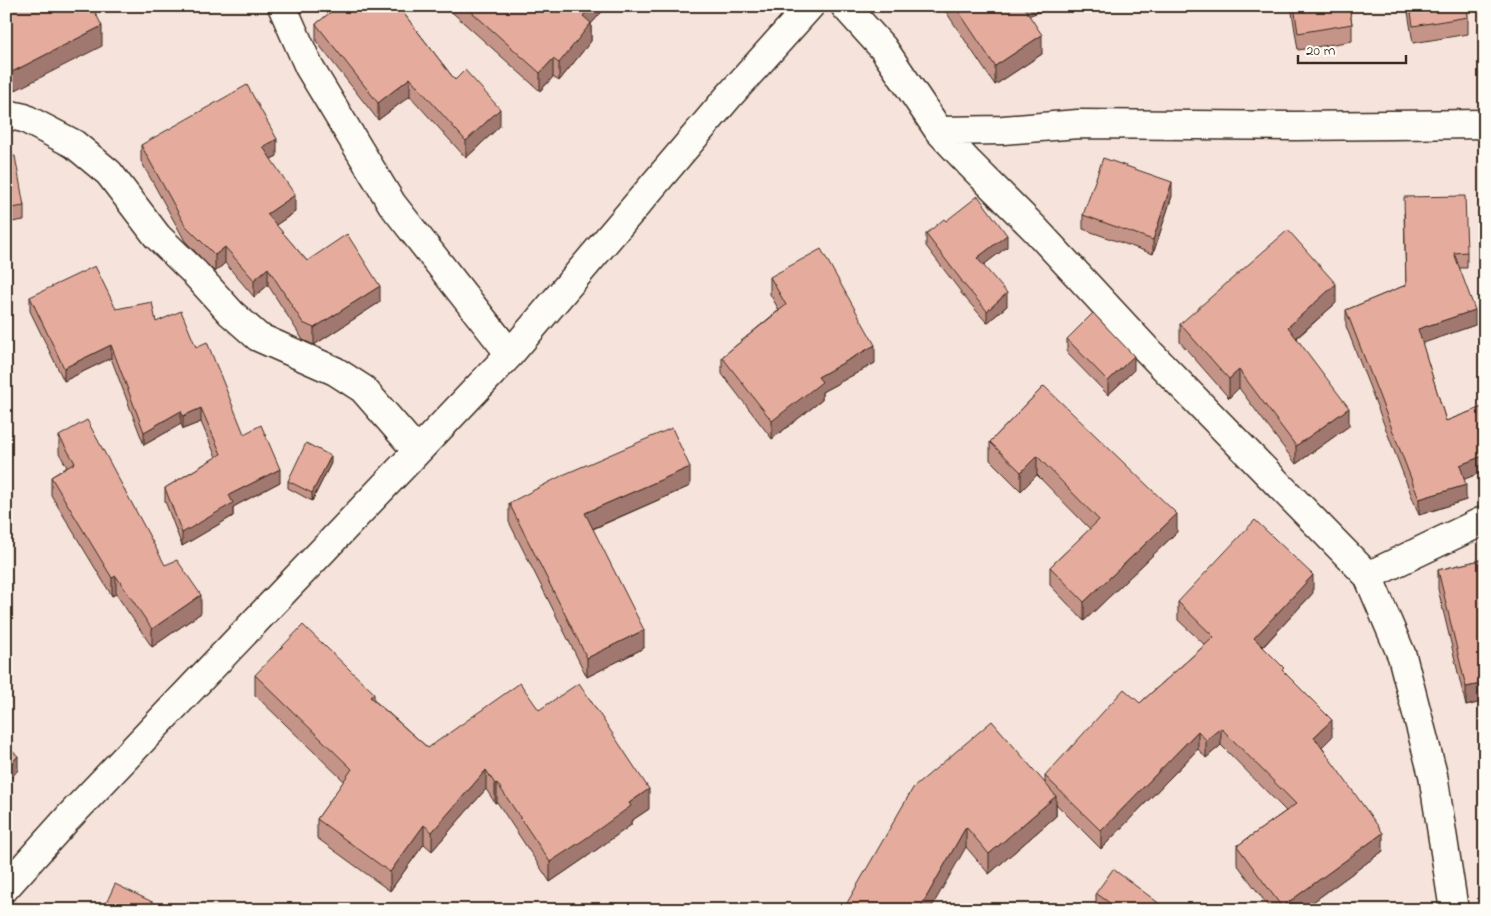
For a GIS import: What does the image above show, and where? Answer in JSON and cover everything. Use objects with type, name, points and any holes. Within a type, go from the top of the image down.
[{"type":"street","points":[[282,6],[309,67],[392,204],[510,354]]},
{"type":"street","points":[[6,887],[68,818],[510,354],[729,96],[810,6]]},
{"type":"street","points":[[845,6],[883,48],[939,131],[1035,229],[1148,351],[1368,576],[1402,656],[1433,775],[1454,910]]},
{"type":"street","points":[[6,114],[24,118],[74,144],[109,173],[157,236],[194,272],[231,313],[258,337],[335,371],[363,389],[417,451]]},
{"type":"street","points":[[939,131],[1003,130],[1078,124],[1295,126],[1485,124]]},
{"type":"street","points":[[1368,576],[1485,520]]},
{"type":"building","points":[[6,6],[92,6],[102,26],[6,75]]},
{"type":"building","points":[[338,6],[398,6],[455,80],[465,70],[500,109],[466,141],[410,78],[378,103],[316,24]]},
{"type":"building","points":[[465,6],[591,6],[583,16],[591,23],[559,63],[553,59],[540,73]]},
{"type":"building","points":[[955,6],[1023,6],[1042,35],[995,66]]},
{"type":"building","points":[[1294,6],[1349,6],[1352,24],[1298,33]]},
{"type":"building","points":[[1410,6],[1467,6],[1468,17],[1413,26]]},
{"type":"building","points":[[247,85],[277,139],[263,147],[295,195],[267,214],[307,261],[347,234],[380,286],[314,328],[303,323],[268,268],[254,280],[225,247],[215,255],[185,225],[141,145]]},
{"type":"building","points":[[15,156],[24,206],[6,209],[6,157]]},
{"type":"building","points":[[1103,158],[1172,182],[1153,240],[1083,215]]},
{"type":"building","points":[[978,196],[1007,235],[977,258],[1007,293],[987,311],[961,281],[926,234]]},
{"type":"building","points":[[1465,196],[1467,252],[1454,253],[1475,310],[1418,329],[1446,421],[1485,406],[1485,455],[1460,465],[1466,485],[1419,499],[1346,310],[1406,285],[1404,197]]},
{"type":"building","points":[[1288,230],[1336,284],[1288,327],[1349,408],[1296,446],[1239,370],[1229,379],[1180,324]]},
{"type":"building","points":[[821,249],[875,345],[818,377],[822,382],[772,421],[722,357],[786,305],[770,277]]},
{"type":"building","points":[[95,266],[116,309],[152,302],[156,322],[181,311],[196,347],[207,342],[244,434],[261,425],[280,469],[229,495],[233,503],[182,533],[165,488],[221,454],[201,408],[183,416],[181,411],[144,432],[111,345],[64,368],[30,297]]},
{"type":"building","points":[[1093,313],[1134,356],[1108,381],[1067,339]]},
{"type":"building","points":[[1044,386],[1177,514],[1084,602],[1050,567],[1099,520],[1037,456],[1021,472],[990,442]]},
{"type":"building","points":[[87,420],[165,565],[177,560],[201,595],[152,629],[116,576],[112,578],[51,477],[75,463],[59,436]]},
{"type":"building","points":[[672,428],[690,467],[585,513],[644,630],[587,658],[509,503],[565,474]]},
{"type":"building","points":[[306,443],[331,456],[312,493],[288,481]]},
{"type":"building","points":[[1255,520],[1313,575],[1254,638],[1284,668],[1282,670],[1332,720],[1314,737],[1383,833],[1282,907],[1237,846],[1296,804],[1221,728],[1206,740],[1198,731],[1101,831],[1045,776],[1124,689],[1140,703],[1214,637],[1178,602]]},
{"type":"building","points":[[1485,559],[1485,683],[1466,687],[1438,570]]},
{"type":"building","points":[[303,625],[374,693],[370,697],[428,748],[520,683],[539,710],[579,683],[649,789],[629,803],[631,806],[550,862],[497,783],[495,784],[486,770],[432,832],[424,825],[390,872],[317,819],[352,769],[255,675]]},
{"type":"building","points":[[992,721],[1056,796],[989,854],[966,827],[919,910],[843,910],[913,788]]},
{"type":"building","points":[[6,746],[18,756],[6,770]]},
{"type":"building","points":[[1113,869],[1168,910],[1119,910],[1096,893]]},
{"type":"building","points":[[1481,883],[1485,883],[1485,909]]},
{"type":"building","points":[[115,884],[169,910],[103,910]]}]
